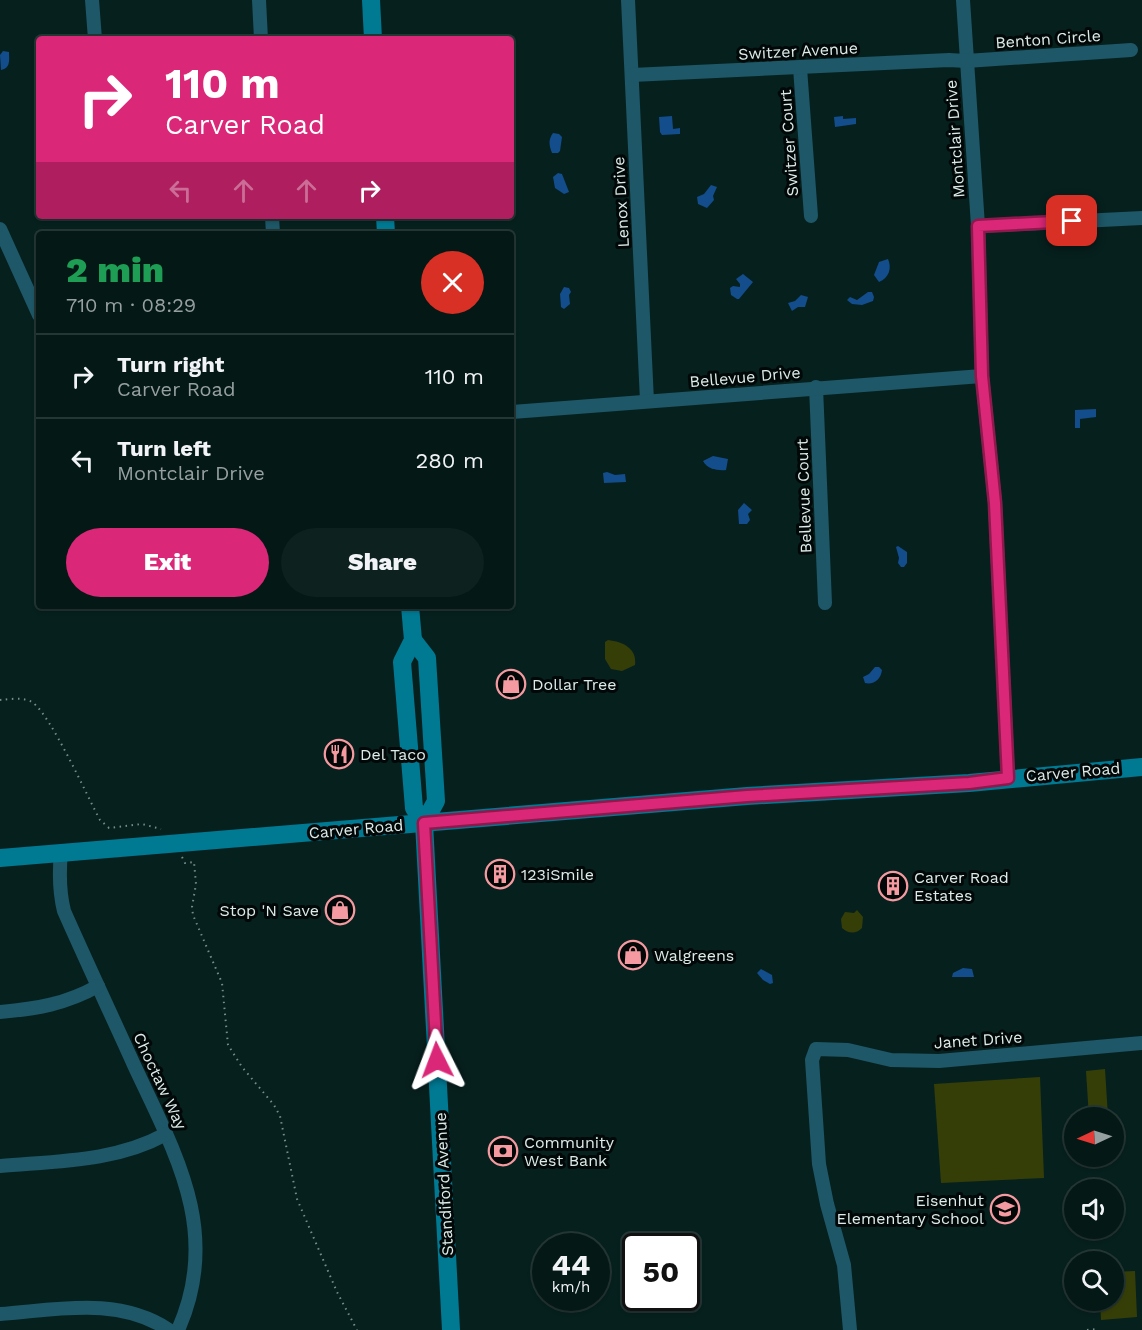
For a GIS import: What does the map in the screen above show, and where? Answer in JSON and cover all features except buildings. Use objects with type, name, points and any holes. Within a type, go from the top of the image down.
[{"type":"street","points":[[92,0],[95,36]]},
{"type":"street","points":[[259,0],[261,36]]},
{"type":"street","points":[[371,0],[374,36]]},
{"type":"street","name":"Lenox Drive","points":[[628,0],[647,402]]},
{"type":"street","name":"Montclair Drive","points":[[963,0],[978,226],[982,376],[995,503],[1008,778]]},
{"type":"street","name":"Benton Circle","points":[[966,61],[1131,50]]},
{"type":"street","name":"Switzer Avenue","points":[[632,75],[966,61]]},
{"type":"street","name":"Switzer Court","points":[[800,68],[811,216]]},
{"type":"street","points":[[978,226],[1142,218]]},
{"type":"street","points":[[0,229],[36,308]]},
{"type":"street","name":"Bellevue Drive","points":[[514,411],[982,376]]},
{"type":"street","name":"Bellevue Court","points":[[816,387],[825,603]]},
{"type":"street","name":"Standiford Avenue","points":[[410,609],[412,640],[402,662],[414,808],[424,823],[451,1330]]},
{"type":"street","name":"Standiford Avenue","points":[[412,640],[427,658],[436,801],[424,823]]},
{"type":"street","name":"Carver Road","points":[[0,858],[747,796],[969,783],[1142,767]]},
{"type":"street","name":"Choctaw Way","points":[[61,852],[58,876],[64,911],[166,1134],[184,1175],[191,1200],[196,1251],[189,1301],[178,1330]]},
{"type":"street","points":[[0,1012],[61,1003],[98,986]]},
{"type":"street","name":"Janet Drive","points":[[850,1330],[844,1265],[827,1204],[819,1164],[812,1060],[816,1049],[848,1050],[891,1060],[939,1061],[1142,1043]]},
{"type":"street","points":[[0,1166],[102,1156],[126,1151],[166,1134]]},
{"type":"street","points":[[0,1314],[108,1307],[144,1316],[169,1330]]},
{"type":"path","points":[[0,699],[21,699],[32,702],[46,717],[100,820],[109,828],[142,824],[159,827],[163,832]]},
{"type":"path","points":[[184,861],[185,863],[194,862],[193,915],[222,983],[228,1045],[280,1116],[297,1199],[357,1330]]},
{"type":"path","points":[[1087,1330],[1098,1329]]},
{"type":"green space","points":[[608,640],[628,647],[634,654],[635,665],[622,671],[611,669],[605,659],[605,642]]},
{"type":"green space","points":[[857,910],[863,917],[862,928],[850,932],[842,928],[841,919],[845,912],[854,913]]},
{"type":"green space","points":[[1105,1069],[1107,1107],[1088,1107],[1086,1071]]},
{"type":"green space","points":[[1040,1077],[1044,1178],[941,1183],[934,1084]]},
{"type":"green space","points":[[1135,1271],[1137,1317],[1101,1320],[1101,1311],[1124,1311],[1124,1272]]},
{"type":"water","points":[[3,51],[9,52],[9,61],[8,66],[1,70],[0,55]]},
{"type":"water","points":[[672,116],[673,129],[680,128],[680,134],[662,135],[659,117]]},
{"type":"water","points":[[843,116],[843,119],[856,118],[856,124],[835,127],[834,117]]},
{"type":"water","points":[[553,133],[562,137],[558,153],[552,153],[550,147]]},
{"type":"water","points":[[558,173],[562,174],[569,192],[564,194],[555,188],[553,177]]},
{"type":"water","points":[[711,185],[717,187],[713,196],[714,200],[707,208],[698,204],[697,197],[704,194]]},
{"type":"water","points":[[888,259],[889,272],[879,282],[874,275],[879,262]]},
{"type":"water","points":[[743,274],[753,282],[737,299],[731,295],[730,288],[740,287],[736,279]]},
{"type":"water","points":[[564,287],[569,288],[571,292],[570,304],[564,309],[561,307],[560,294]]},
{"type":"water","points":[[868,292],[872,292],[873,301],[862,305],[852,304],[847,300],[850,297],[857,300]]},
{"type":"water","points":[[801,295],[808,297],[805,307],[798,307],[792,311],[788,303],[795,301]]},
{"type":"water","points":[[1096,409],[1096,417],[1080,419],[1080,428],[1075,428],[1075,410]]},
{"type":"water","points":[[713,456],[728,459],[726,470],[713,469],[705,464],[703,461]]},
{"type":"water","points":[[603,473],[615,475],[625,474],[626,482],[604,483]]},
{"type":"water","points":[[744,503],[752,510],[748,514],[750,520],[747,524],[739,524],[738,510]]},
{"type":"water","points":[[896,547],[907,552],[907,563],[904,567],[898,563]]},
{"type":"water","points":[[875,667],[882,670],[880,676],[874,682],[865,683],[863,677]]},
{"type":"water","points":[[963,968],[972,969],[974,977],[952,977],[953,973]]},
{"type":"water","points":[[761,969],[772,975],[773,983],[770,984],[763,980],[757,973]]},
{"type":"place","name":"Dollar Tree","points":[[511,684]]},
{"type":"place","name":"Del Taco","points":[[339,754]]},
{"type":"place","name":"123iSmile","points":[[500,874]]},
{"type":"place","name":"Carver Road Estates","points":[[893,886]]},
{"type":"place","name":"Stop 'N Save","points":[[340,910]]},
{"type":"place","name":"Walgreens","points":[[633,955]]},
{"type":"place","name":"Community West Bank","points":[[503,1151]]},
{"type":"place","name":"Eisenhut Elementary School","points":[[1005,1209]]},
{"type":"route","points":[[437,1060],[424,823],[747,796],[969,783],[1008,778],[995,503],[982,376],[978,226],[1072,221]]}]
